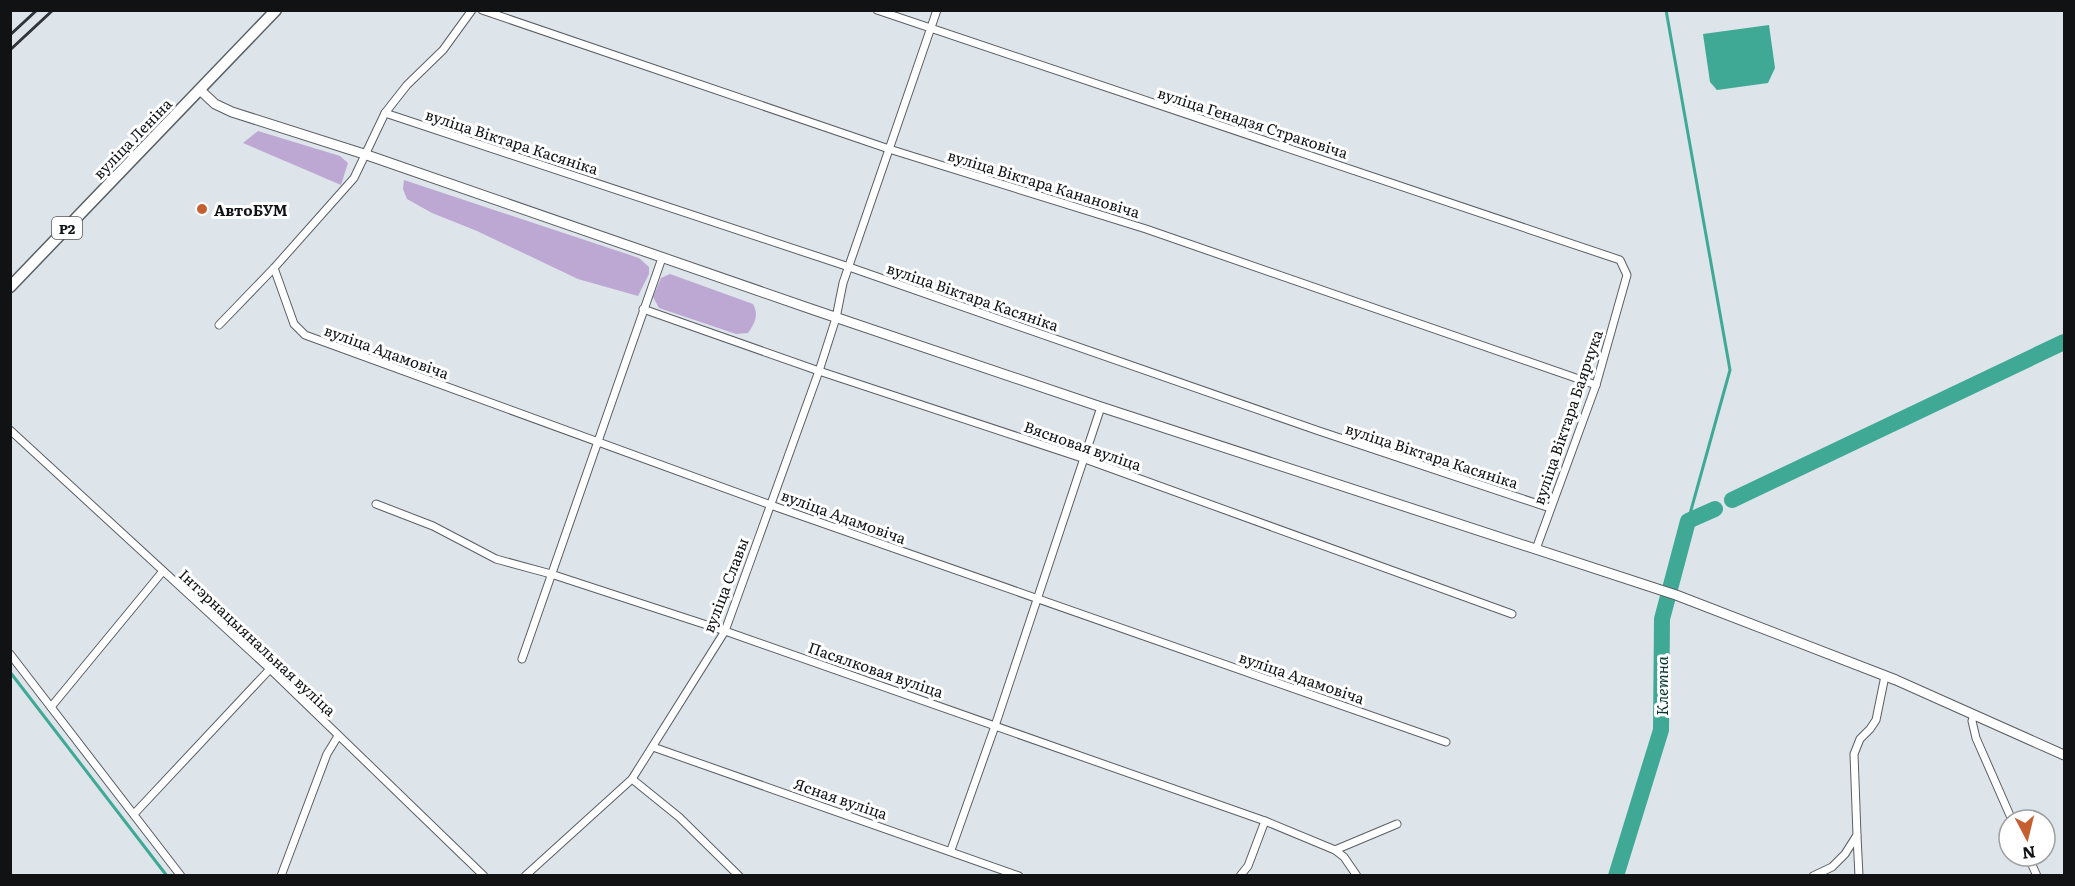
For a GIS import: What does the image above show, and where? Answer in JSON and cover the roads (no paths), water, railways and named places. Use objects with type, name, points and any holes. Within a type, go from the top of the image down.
[{"type":"main road","name":"вуліца Леніна","points":[[10,287],[276,10]]},
{"type":"street","points":[[219,325],[274,268],[354,178],[385,113],[407,85],[443,50],[472,10]]},
{"type":"street","name":"вуліца Віктара Канановіча","points":[[482,10],[889,148],[1146,230],[1596,385]]},
{"type":"street","name":"вуліца Генадзя Страковіча","points":[[877,10],[1620,260]]},
{"type":"street","name":"вуліца Славы","points":[[525,876],[632,779],[725,630],[819,371],[849,267],[937,10]]},
{"type":"street","points":[[200,90],[209,100],[222,108],[364,154],[836,318],[1101,407],[1676,595],[1885,676],[2064,754]]},
{"type":"street","name":"вуліца Віктара Касяніка","points":[[385,113],[849,267],[1319,431],[1550,508]]},
{"type":"street","points":[[522,659],[662,258]]},
{"type":"street","name":"вуліца Віктара Баярчука","points":[[1536,549],[1596,385],[1627,275],[1620,260]]},
{"type":"street","name":"вуліца Адамовіча","points":[[274,268],[294,324],[305,335],[1038,600],[1446,742]]},
{"type":"street","name":"Вясновая вуліца","points":[[643,309],[819,371],[1085,459],[1512,614]]},
{"type":"street","points":[[951,850],[1038,600],[1101,407]]},
{"type":"street","name":"Інтэрнацыянальная вуліца","points":[[10,430],[270,669],[484,876]]},
{"type":"street","name":"Пасялковая вуліца","points":[[376,504],[434,526],[496,559],[551,574],[725,630],[1265,821],[1335,850],[1344,857],[1356,876]]},
{"type":"street","points":[[51,707],[163,571]]},
{"type":"street","points":[[10,654],[181,876]]},
{"type":"street","points":[[134,814],[270,669]]},
{"type":"street","points":[[1859,876],[1854,754],[1860,739],[1876,720],[1885,676]]},
{"type":"street","points":[[1974,715],[1972,722],[1976,738],[2007,808]]},
{"type":"street","points":[[281,876],[327,754],[338,736]]},
{"type":"street","name":"Ясная вуліца","points":[[653,747],[951,850],[1019,876]]},
{"type":"street","points":[[632,779],[680,817],[739,876]]},
{"type":"street","points":[[1240,876],[1248,866],[1265,821]]},
{"type":"street","points":[[1335,850],[1397,824]]},
{"type":"street","points":[[1813,876],[1832,867],[1845,854],[1857,835]]},
{"type":"waterway","points":[[1666,10],[1730,370],[1688,521]]},
{"type":"waterway","name":"Клетна","points":[[1732,500],[2064,342]]},
{"type":"waterway","name":"Клетна","points":[[1616,876],[1661,730],[1662,619],[1688,521],[1715,509]]},
{"type":"waterway","points":[[10,672],[167,876]]},
{"type":"railway","points":[[10,35],[37,10]]},
{"type":"railway","points":[[10,50],[53,10]]},
{"type":"place","name":"АвтоБУМ","points":[[202,209]]}]
